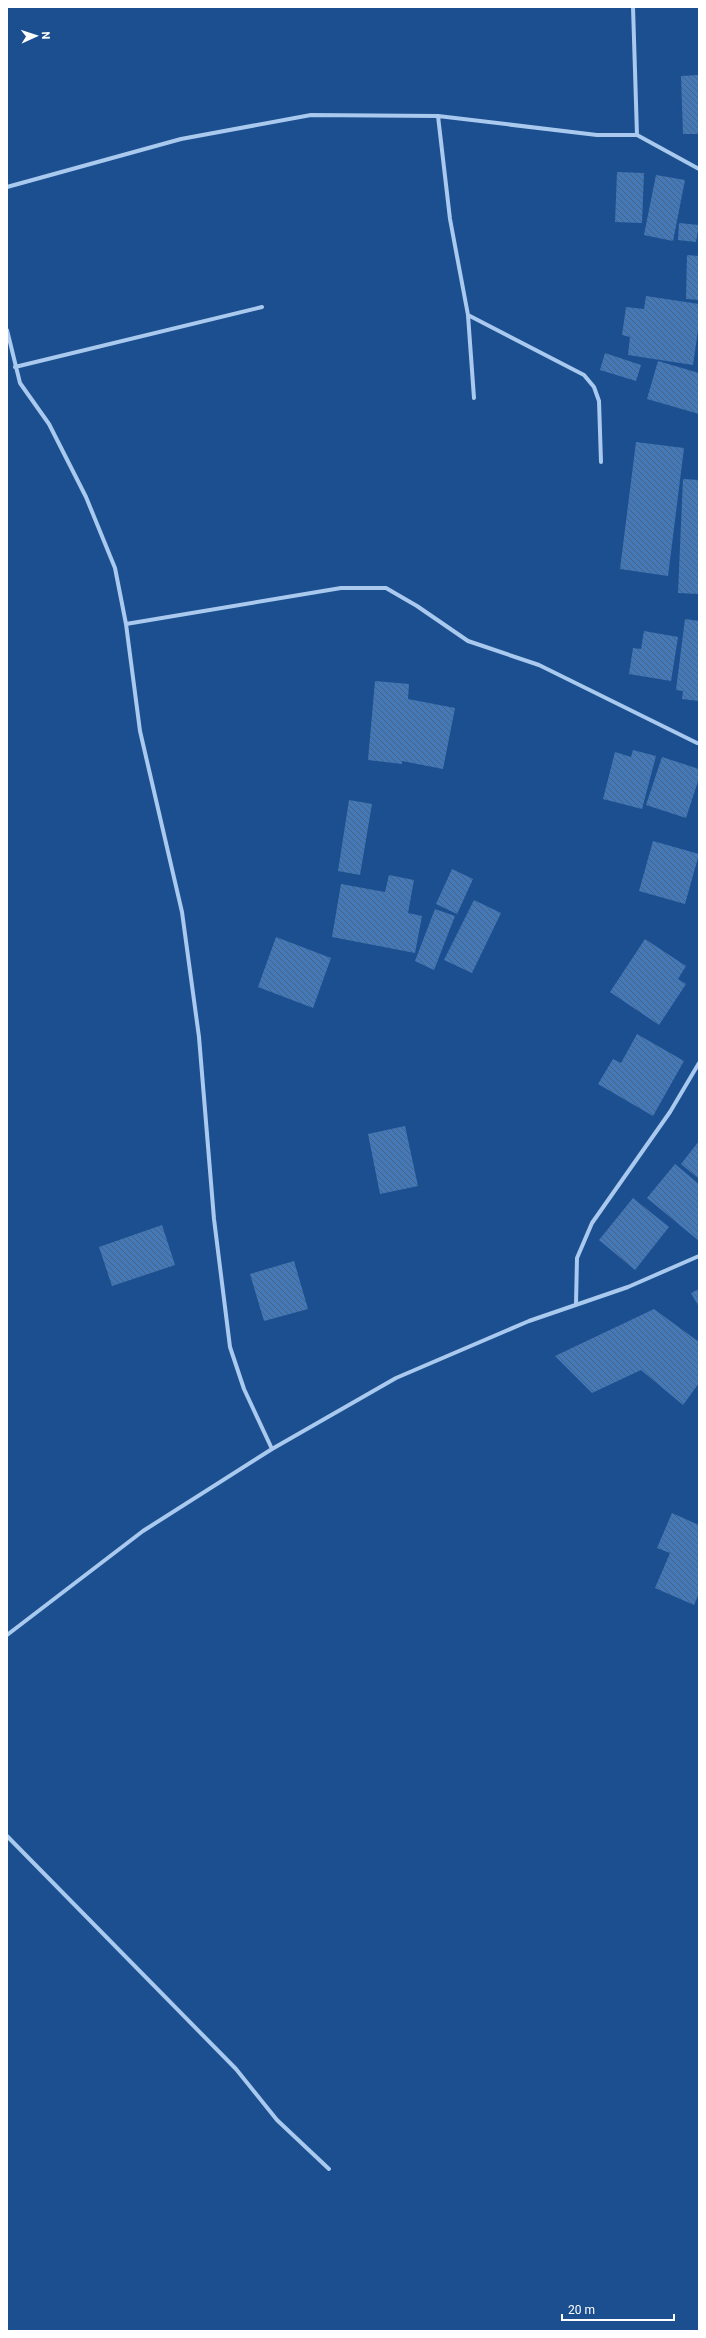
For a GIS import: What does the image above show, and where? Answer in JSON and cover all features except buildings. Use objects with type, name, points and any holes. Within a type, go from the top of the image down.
[{"type":"street","points":[[633,7],[637,136]]},
{"type":"street","points":[[7,187],[181,140],[311,115],[438,116],[597,135],[637,136],[699,169]]},
{"type":"street","points":[[438,116],[450,219],[468,315],[474,398]]},
{"type":"street","points":[[15,366],[262,307]]},
{"type":"street","points":[[468,315],[584,375],[594,387],[599,401],[601,462]]},
{"type":"street","points":[[7,330],[20,383],[49,424],[86,496],[115,568],[126,624],[140,731],[182,912],[199,1037],[214,1220],[230,1347],[244,1389],[272,1448]]},
{"type":"street","points":[[126,624],[341,588],[386,588],[417,606],[468,641],[539,665],[697,743]]},
{"type":"street","points":[[576,1304],[577,1258],[592,1223],[670,1112],[699,1063]]},
{"type":"street","points":[[7,1635],[143,1531],[272,1448],[396,1378],[529,1321],[628,1287],[699,1256]]},
{"type":"street","points":[[7,1836],[236,2069],[277,2120],[329,2169]]}]
